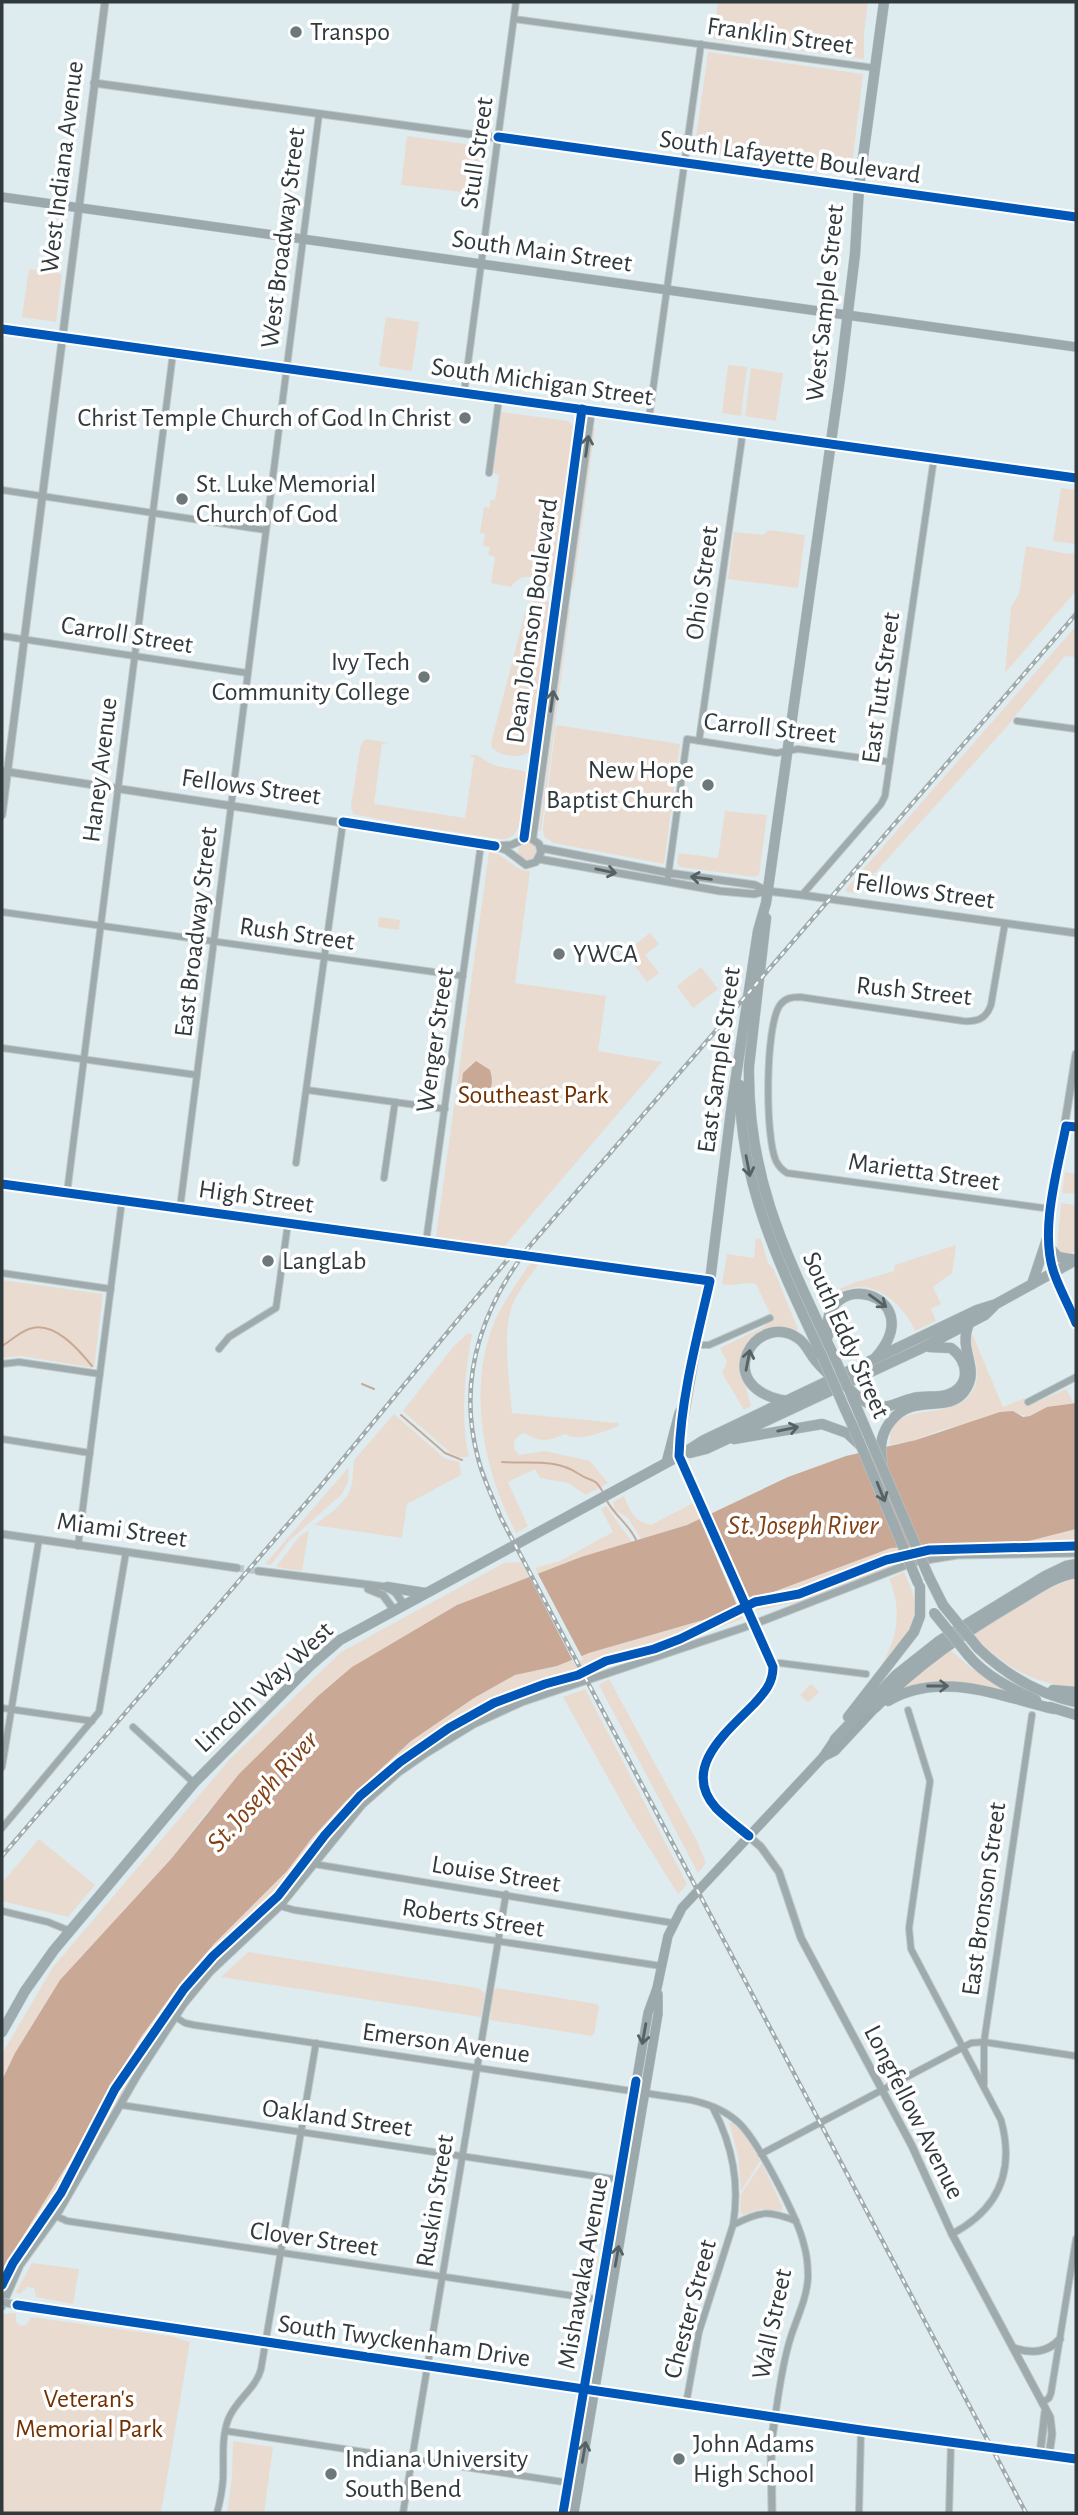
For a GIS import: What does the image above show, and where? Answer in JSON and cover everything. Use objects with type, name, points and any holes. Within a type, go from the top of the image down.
[{"type":"main road","name":"West Sample Street","points":[[830,443],[855,254],[859,187],[884,2]]},
{"type":"main road","name":"South Main Street","points":[[2,197],[1076,347]]},
{"type":"main road","name":"South Michigan Street","points":[[2,329],[1076,478]]},
{"type":"main road","name":"East Sample Street","points":[[680,1456],[685,1403],[710,1281],[758,932],[766,903],[830,443]]},
{"type":"main road","name":"South Eddy Street","points":[[766,903],[766,933],[750,1066],[749,1091],[754,1143],[774,1223],[844,1407],[850,1431],[863,1449],[919,1585],[934,1613],[968,1656],[975,1664],[1006,1685],[1054,1709],[1076,1715]]},
{"type":"main road","name":"South Eddy Street","points":[[741,1049],[741,1120],[748,1173],[768,1238],[824,1353],[857,1400],[864,1425],[943,1605],[978,1648],[1009,1674],[1044,1693],[1076,1702]]},
{"type":"main road","points":[[1032,1284],[1048,1236]]},
{"type":"main road","points":[[1050,1248],[1058,1257],[1076,1260]]},
{"type":"main road","points":[[996,1304],[1076,1260]]},
{"type":"main road","points":[[788,1401],[766,1396],[751,1384],[745,1365],[750,1347],[767,1334],[783,1333],[824,1353],[827,1326],[833,1307],[853,1293],[866,1293],[886,1305],[892,1319],[890,1337],[872,1362]]},
{"type":"main road","name":"Lincoln Way West","points":[[680,1456],[706,1449],[922,1348],[985,1315],[996,1304]]},
{"type":"main road","name":"Lincoln Way West","points":[[2,2032],[39,1970],[194,1783],[326,1651],[350,1634],[680,1456],[704,1440],[976,1310],[996,1304]]},
{"type":"main road","points":[[882,1466],[882,1436],[895,1416],[907,1407],[948,1402],[964,1392],[971,1375],[964,1339],[969,1324]]},
{"type":"main road","points":[[857,1400],[874,1406],[892,1406],[913,1398],[948,1394],[958,1388],[965,1368],[960,1355],[946,1346],[922,1348]]},
{"type":"main road","points":[[666,1463],[679,1413],[685,1403]]},
{"type":"main road","points":[[727,1439],[822,1424],[850,1431]]},
{"type":"main road","points":[[835,1740],[895,1675],[939,1641],[1045,1576],[1076,1564]]},
{"type":"main road","points":[[875,1709],[925,1661],[958,1637],[1055,1579],[1076,1573]]},
{"type":"main road","points":[[835,1740],[852,1711],[914,1633],[920,1616],[919,1585]]},
{"type":"main road","points":[[387,1587],[426,1593]]},
{"type":"main road","points":[[1028,1685],[1076,1692]]},
{"type":"main road","points":[[875,1709],[908,1691],[942,1686],[997,1695],[1054,1709]]},
{"type":"main road","name":"Mishawaka Avenue","points":[[823,1758],[835,1751],[875,1709]]},
{"type":"main road","name":"Mishawaka Avenue","points":[[574,2513],[573,2484],[584,2389],[604,2301],[625,2181],[640,2092],[648,2013],[657,1988],[668,1936],[682,1908],[823,1758],[835,1740]]},
{"type":"main road","name":"Mishawaka Avenue","points":[[563,2513],[573,2484],[595,2390],[604,2301]]},
{"type":"street","name":"West Indiana Avenue","points":[[2,815],[4,772],[42,496],[104,2]]},
{"type":"street","name":"Stull Street","points":[[464,393],[516,2]]},
{"type":"street","name":"Franklin Street","points":[[514,19],[875,68]]},
{"type":"street","points":[[649,418],[701,44]]},
{"type":"street","name":"South Lafayette Boulevard","points":[[94,83],[1076,217]]},
{"type":"street","name":"West Broadway Street","points":[[286,368],[319,114]]},
{"type":"street","name":"Haney Avenue","points":[[67,1193],[173,353]]},
{"type":"street","name":"East Broadway Street","points":[[180,1208],[286,368]]},
{"type":"street","points":[[489,473],[499,398]]},
{"type":"street","name":"Dean Johnson Boulevard","points":[[524,838],[587,410]]},
{"type":"street","name":"Dean Johnson Boulevard","points":[[534,839],[587,410]]},
{"type":"street","name":"Ohio Street","points":[[699,741],[743,431]]},
{"type":"street","name":"East Tutt Street","points":[[802,895],[883,801],[934,458]]},
{"type":"street","points":[[2,490],[265,530]]},
{"type":"street","name":"Carroll Street","points":[[2,636],[247,673]]},
{"type":"street","points":[[1017,721],[1076,730]]},
{"type":"street","name":"Carroll Street","points":[[668,873],[687,739],[777,752],[798,749],[890,762]]},
{"type":"street","name":"Fellows Street","points":[[4,772],[495,846],[516,843]]},
{"type":"street","points":[[296,1163],[343,822]]},
{"type":"street","points":[[524,838],[534,839],[541,848],[539,859],[526,865],[514,856],[516,843],[524,838]]},
{"type":"street","name":"Wenger Street","points":[[426,1242],[481,844]]},
{"type":"street","name":"Fellows Street","points":[[495,846],[514,856]]},
{"type":"street","name":"Fellows Street","points":[[541,848],[668,873],[755,885],[767,891]]},
{"type":"street","name":"Fellows Street","points":[[539,859],[667,883],[754,894],[767,891],[802,895],[1076,933]]},
{"type":"street","points":[[667,883],[668,873]]},
{"type":"street","name":"Rush Street","points":[[2,912],[463,976]]},
{"type":"street","name":"Rush Street","points":[[792,1174],[783,1170],[775,1158],[768,1102],[772,1036],[778,1009],[786,1000],[800,997],[963,1021],[978,1020],[985,1016],[991,1005],[1005,923]]},
{"type":"street","points":[[2,1048],[197,1075]]},
{"type":"street","points":[[1076,1054],[1048,1236],[1053,1272],[1076,1323]]},
{"type":"street","points":[[307,1090],[445,1108]]},
{"type":"street","points":[[384,1178],[395,1102]]},
{"type":"street","points":[[1066,1126],[1076,1127]]},
{"type":"street","name":"Marietta Street","points":[[792,1174],[1051,1209]]},
{"type":"street","name":"High Street","points":[[2,1184],[505,1253]]},
{"type":"street","points":[[78,1546],[122,1200]]},
{"type":"street","points":[[219,1349],[229,1337],[276,1308],[288,1223]]},
{"type":"street","points":[[536,1257],[710,1281]]},
{"type":"street","points":[[2,1273],[111,1289]]},
{"type":"street","points":[[696,1345],[709,1345],[771,1318]]},
{"type":"street","points":[[2,1364],[19,1362],[100,1374]]},
{"type":"street","points":[[1028,1402],[1076,1377]]},
{"type":"street","points":[[2,1439],[90,1453]]},
{"type":"street","name":"East Sample Street","points":[[680,1456],[773,1664]]},
{"type":"street","name":"Miami Street","points":[[2,1534],[237,1568]]},
{"type":"street","points":[[2,1767],[39,1539]]},
{"type":"street","points":[[2,1828],[99,1712],[126,1552]]},
{"type":"street","points":[[2,2304],[20,2265],[56,2216],[174,2016],[203,1980],[280,1906],[348,1820],[379,1788],[425,1754],[474,1724],[549,1692],[754,1624],[914,1562],[933,1557],[1076,1553]]},
{"type":"street","points":[[258,1571],[387,1587],[396,1593],[404,1605]]},
{"type":"street","points":[[351,1584],[383,1595],[394,1610]]},
{"type":"street","points":[[773,1664],[780,1662],[866,1674]]},
{"type":"street","name":"Longfellow Avenue","points":[[773,1664],[769,1686],[710,1752],[703,1772],[704,1785],[711,1801],[772,1860],[779,1872],[801,1938],[912,2146],[952,2234],[1043,2405],[1052,2426],[1045,2455]]},
{"type":"street","points":[[2,1708],[92,1721]]},
{"type":"street","points":[[908,1710],[930,1780],[909,1928],[910,1941],[919,1969],[985,2090],[1005,2136],[1005,2168],[998,2191],[988,2206],[968,2226],[952,2234]]},
{"type":"street","name":"East Bronson Street","points":[[985,2090],[985,2042],[1032,1716]]},
{"type":"street","points":[[133,1727],[194,1783]]},
{"type":"street","name":"Louise Street","points":[[314,1864],[673,1923]]},
{"type":"street","name":"Ruskin Street","points":[[403,2513],[506,1895]]},
{"type":"street","name":"Roberts Street","points":[[280,1906],[661,1966]]},
{"type":"street","points":[[2,1911],[57,1924],[70,1931]]},
{"type":"street","name":"Emerson Avenue","points":[[174,2016],[194,2025],[640,2092],[712,2106]]},
{"type":"street","points":[[761,2154],[962,2047],[985,2042],[1076,2056]]},
{"type":"street","points":[[217,2513],[229,2417],[235,2404],[260,2374],[316,2043]]},
{"type":"street","name":"Oakland Street","points":[[121,2105],[625,2181]]},
{"type":"street","name":"Wall Street","points":[[712,2106],[739,2123],[761,2154],[796,2221],[806,2255],[808,2280],[785,2360],[771,2444],[772,2513]]},
{"type":"street","name":"Chester Street","points":[[686,2404],[699,2332],[733,2225],[735,2193],[731,2151],[712,2106]]},
{"type":"street","name":"Chester Street","points":[[733,2225],[752,2215],[767,2213],[796,2221]]},
{"type":"street","name":"Clover Street","points":[[56,2216],[67,2221],[604,2301]]},
{"type":"street","points":[[1043,2405],[1051,2393],[1076,2239]]},
{"type":"street","name":"South Twyckenham Drive","points":[[2,2304],[1076,2459]]},
{"type":"street","points":[[1014,2348],[1043,2351],[1060,2339]]},
{"type":"street","points":[[859,2513],[861,2430]]},
{"type":"street","points":[[226,2431],[573,2484]]},
{"type":"street","points":[[951,2443],[949,2504],[952,2513]]},
{"type":"green space","points":[[718,2],[868,2],[864,59],[713,39]]},
{"type":"green space","points":[[708,52],[863,74],[851,173],[694,152]]},
{"type":"green space","points":[[407,136],[487,147],[481,194],[401,185]]},
{"type":"green space","points":[[29,269],[62,274],[56,322],[22,317]]},
{"type":"green space","points":[[386,317],[419,322],[412,371],[379,366]]},
{"type":"green space","points":[[728,365],[747,367],[741,416],[722,413]]},
{"type":"green space","points":[[751,368],[783,373],[776,421],[745,416]]},
{"type":"green space","points":[[501,412],[568,421],[573,426],[551,587],[540,585],[529,577],[521,578],[511,587],[491,583],[495,557],[488,555],[490,547],[483,546],[485,534],[480,533],[484,507],[490,508],[490,500],[495,500],[499,475],[493,473]]},
{"type":"green space","points":[[575,426],[574,439],[553,587]]},
{"type":"green space","points":[[583,427],[586,427],[564,583],[562,582]]},
{"type":"green space","points":[[595,428],[573,592],[573,579]]},
{"type":"green space","points":[[1061,488],[1076,490],[1076,544],[1053,541]]},
{"type":"green space","points":[[769,530],[805,535],[798,588],[728,579],[734,532],[763,535]]},
{"type":"green space","points":[[1026,546],[1069,554],[1076,552],[1076,591],[1005,673],[1011,607],[1019,594]]},
{"type":"green space","points":[[537,599],[549,601],[529,752],[510,756],[496,751],[491,743],[526,609],[528,604]]},
{"type":"green space","points":[[551,603],[552,607],[531,750]]},
{"type":"green space","points":[[571,604],[541,831],[539,831],[569,608]]},
{"type":"green space","points":[[560,609],[561,611],[541,751],[540,750]]},
{"type":"green space","points":[[1076,626],[1076,657],[1065,656],[1003,731],[856,894],[847,892],[845,890]]},
{"type":"green space","points":[[556,725],[680,744],[664,864],[554,843],[544,837]]},
{"type":"green space","points":[[367,739],[389,743],[382,744],[374,804],[465,818],[474,758],[469,755],[477,755],[493,765],[523,771],[526,773],[516,832],[510,837],[500,839],[353,814],[351,806],[360,748]]},
{"type":"green space","points":[[725,811],[767,815],[759,875],[755,877],[680,867],[677,863],[679,853],[718,858]]},
{"type":"green space","points":[[527,842],[533,845],[536,851],[533,857],[527,860],[521,857],[518,851],[521,845]]},
{"type":"green space","name":"Southeast Park","points":[[489,852],[501,856],[518,868],[530,871],[515,983],[606,996],[598,1051],[662,1062],[503,1248],[436,1237]]},
{"type":"green space","points":[[379,917],[400,920],[399,930],[378,927]]},
{"type":"green space","points":[[650,933],[659,944],[645,955],[659,973],[647,982],[625,952]]},
{"type":"green space","points":[[701,967],[718,989],[693,1008],[677,986]]},
{"type":"green space","points":[[1065,1172],[1076,1174],[1076,1194],[1062,1193]]},
{"type":"green space","points":[[1061,1203],[1076,1205],[1076,1251],[1068,1255],[1061,1253],[1057,1247]]},
{"type":"green space","points":[[756,1238],[761,1239],[768,1263],[774,1270],[798,1329],[772,1328],[761,1333],[742,1373],[751,1406],[744,1410],[722,1373],[727,1362],[720,1348],[765,1326],[771,1316],[756,1284],[722,1284],[727,1254],[754,1258]]},
{"type":"green space","points":[[956,1245],[952,1273],[933,1287],[941,1304],[931,1309],[936,1321],[915,1331],[894,1302],[873,1289],[850,1288],[837,1296],[824,1312],[818,1299],[853,1283],[894,1271],[895,1265]]},
{"type":"green space","points":[[532,1263],[538,1265],[515,1300],[508,1324],[512,1413],[618,1423],[619,1426],[585,1437],[565,1434],[544,1440],[524,1433],[518,1437],[514,1445],[519,1455],[545,1451],[590,1461],[608,1483],[586,1495],[568,1483],[540,1478],[535,1469],[508,1482],[528,1526],[516,1533],[504,1508],[487,1455],[480,1399],[487,1344],[496,1318]]},
{"type":"green space","points":[[2,1280],[103,1294],[94,1368],[21,1356],[2,1358]]},
{"type":"green space","points":[[971,1331],[1003,1407],[1025,1398],[1028,1406],[1066,1389],[1074,1403],[1050,1407],[1029,1416],[1013,1411],[938,1431],[916,1440],[890,1445],[892,1430],[899,1420],[909,1415],[951,1407],[964,1401],[973,1390],[977,1368]]},
{"type":"green space","points":[[468,1333],[472,1334],[464,1411],[469,1457],[459,1457],[403,1411],[453,1347]]},
{"type":"green space","points":[[394,1414],[444,1458],[459,1462],[461,1475],[407,1504],[402,1538],[314,1525],[336,1509],[348,1495],[352,1485],[354,1460]]},
{"type":"green space","points":[[349,1467],[348,1482],[342,1494],[289,1541],[271,1565],[265,1564]]},
{"type":"green space","points":[[624,1496],[633,1515],[651,1525],[693,1503],[700,1519],[641,1539],[628,1518],[615,1510],[613,1502]]},
{"type":"green space","points":[[606,1506],[632,1542],[581,1557],[538,1574],[535,1568],[560,1561],[613,1532],[601,1509]]},
{"type":"green space","points":[[1076,1529],[1076,1549],[962,1550],[931,1553],[794,1603],[757,1610],[750,1601],[891,1548],[980,1543],[1003,1545]]},
{"type":"green space","points":[[309,1530],[302,1571],[276,1567],[300,1536]]},
{"type":"green space","points":[[521,1562],[529,1577],[457,1605],[352,1667],[206,1813],[171,1859],[60,1980],[15,2053],[2,2080],[2,2054],[53,1967],[230,1759],[341,1652],[504,1563]]},
{"type":"green space","points":[[904,1572],[915,1601],[913,1622],[909,1632],[885,1665],[882,1664],[895,1633],[897,1612],[889,1579]]},
{"type":"green space","points":[[1076,1577],[1076,1687],[1045,1682],[1018,1671],[971,1633],[1044,1591]]},
{"type":"green space","points":[[738,1607],[743,1619],[546,1685],[496,1706],[423,1748],[376,1784],[359,1800],[274,1903],[200,1976],[164,2021],[53,2211],[22,2252],[2,2288],[2,2270],[72,2157],[141,2037],[182,1981],[214,1944],[287,1871],[345,1802],[411,1741],[474,1698],[515,1675],[557,1666],[589,1653],[717,1616]]},
{"type":"green space","points":[[948,1648],[971,1668],[1008,1691],[1007,1694],[944,1683],[906,1687]]},
{"type":"green space","points":[[609,1679],[697,1841],[706,1863],[698,1873],[599,1685]]},
{"type":"green space","points":[[811,1684],[819,1692],[808,1703],[800,1695]]},
{"type":"green space","points":[[585,1689],[687,1884],[678,1894],[631,1819],[563,1697]]},
{"type":"green space","points":[[39,1839],[95,1885],[68,1917],[2,1901],[2,1883]]},
{"type":"green space","points":[[248,1952],[478,1988],[485,1993],[481,2017],[221,1977]]},
{"type":"green space","points":[[497,1988],[597,2004],[599,2007],[594,2034],[592,2036],[490,2020],[493,1990]]},
{"type":"green space","points":[[729,2122],[744,2133],[760,2161],[741,2191],[738,2156]]},
{"type":"green space","points":[[762,2163],[783,2208],[780,2211],[760,2209],[743,2215],[740,2212],[741,2194]]},
{"type":"green space","points":[[32,2263],[79,2269],[73,2304],[36,2297],[34,2288],[27,2287],[20,2294],[16,2292]]},
{"type":"green space","name":"Veteran's Memorial Park","points":[[16,2313],[16,2322],[22,2326],[27,2324],[31,2317],[170,2336],[190,2342],[161,2513],[2,2513],[2,2314]]},
{"type":"green space","points":[[233,2441],[273,2447],[264,2513],[227,2513]]},
{"type":"water","points":[[476,1061],[490,1070],[492,1079],[489,1091],[480,1100],[468,1096],[461,1089],[463,1073]]},
{"type":"water","name":"St. Joseph River","points":[[1076,1403],[1076,1529],[1003,1545],[980,1543],[891,1548],[757,1598],[717,1616],[589,1653],[557,1666],[515,1675],[474,1698],[411,1741],[345,1802],[287,1871],[214,1944],[182,1981],[141,2037],[72,2157],[2,2270],[2,2080],[15,2053],[60,1980],[171,1859],[239,1774],[318,1696],[352,1667],[457,1605],[581,1557],[687,1525],[788,1477],[846,1456],[916,1440],[1000,1412],[1013,1411],[1023,1417],[1047,1407]]},
{"type":"pier","points":[[710,1510],[752,1604],[739,1610],[698,1515]]},
{"type":"pier","points":[[536,1571],[583,1659],[574,1663],[528,1574]]},
{"type":"waterway","points":[[2,1346],[29,1329],[48,1329],[65,1338],[92,1366]]},
{"type":"waterway","points":[[362,1384],[374,1389]]},
{"type":"waterway","points":[[401,1415],[445,1453],[462,1460]]},
{"type":"waterway","points":[[502,1462],[561,1466],[595,1482],[604,1494]]},
{"type":"waterway","points":[[606,1499],[637,1542]]},
{"type":"tunnel","points":[[505,1253],[536,1257]]},
{"type":"tunnel","points":[[237,1568],[258,1571]]},
{"type":"railway","points":[[1026,2513],[501,1518],[478,1458],[470,1401],[477,1347],[486,1321],[497,1296],[528,1248],[1076,614]]},
{"type":"railway","points":[[2,1856],[319,1488],[513,1253]]},
{"type":"cycle path","points":[[498,137],[1076,217]]},
{"type":"cycle path","points":[[2,329],[1076,478]]},
{"type":"cycle path","points":[[524,838],[582,409]]},
{"type":"cycle path","points":[[343,822],[495,846]]},
{"type":"cycle path","points":[[1076,1127],[1066,1126],[1051,1200],[1048,1238],[1054,1273],[1076,1323]]},
{"type":"cycle path","points":[[2,1184],[710,1281],[686,1390],[679,1456],[773,1667],[772,1678],[765,1691],[712,1751],[705,1765],[703,1779],[706,1793],[716,1808],[749,1836]]},
{"type":"cycle path","points":[[2,2285],[13,2263],[61,2193],[115,2089],[184,1989],[213,1956],[278,1896],[325,1835],[360,1796],[400,1762],[449,1728],[494,1703],[578,1675],[606,1661],[654,1649],[680,1639],[755,1602],[799,1594],[886,1560],[929,1550],[1076,1546]]},
{"type":"cycle path","points":[[563,2513],[636,2081]]},
{"type":"cycle path","points":[[17,2305],[861,2430],[1076,2459]]},
{"type":"place","name":"Transpo","points":[[296,32]]},
{"type":"place","name":"Christ Temple Church of God In Christ","points":[[465,418]]},
{"type":"place","name":"St. Luke Memorial Church of God","points":[[182,499]]},
{"type":"place","name":"Ivy Tech Community College","points":[[424,677]]},
{"type":"place","name":"New Hope Baptist Church","points":[[708,785]]},
{"type":"place","name":"YWCA","points":[[559,954]]},
{"type":"place","name":"LangLab","points":[[268,1261]]},
{"type":"place","name":"John Adams High School","points":[[679,2459]]},
{"type":"place","name":"Indiana University South Bend","points":[[331,2474]]}]
